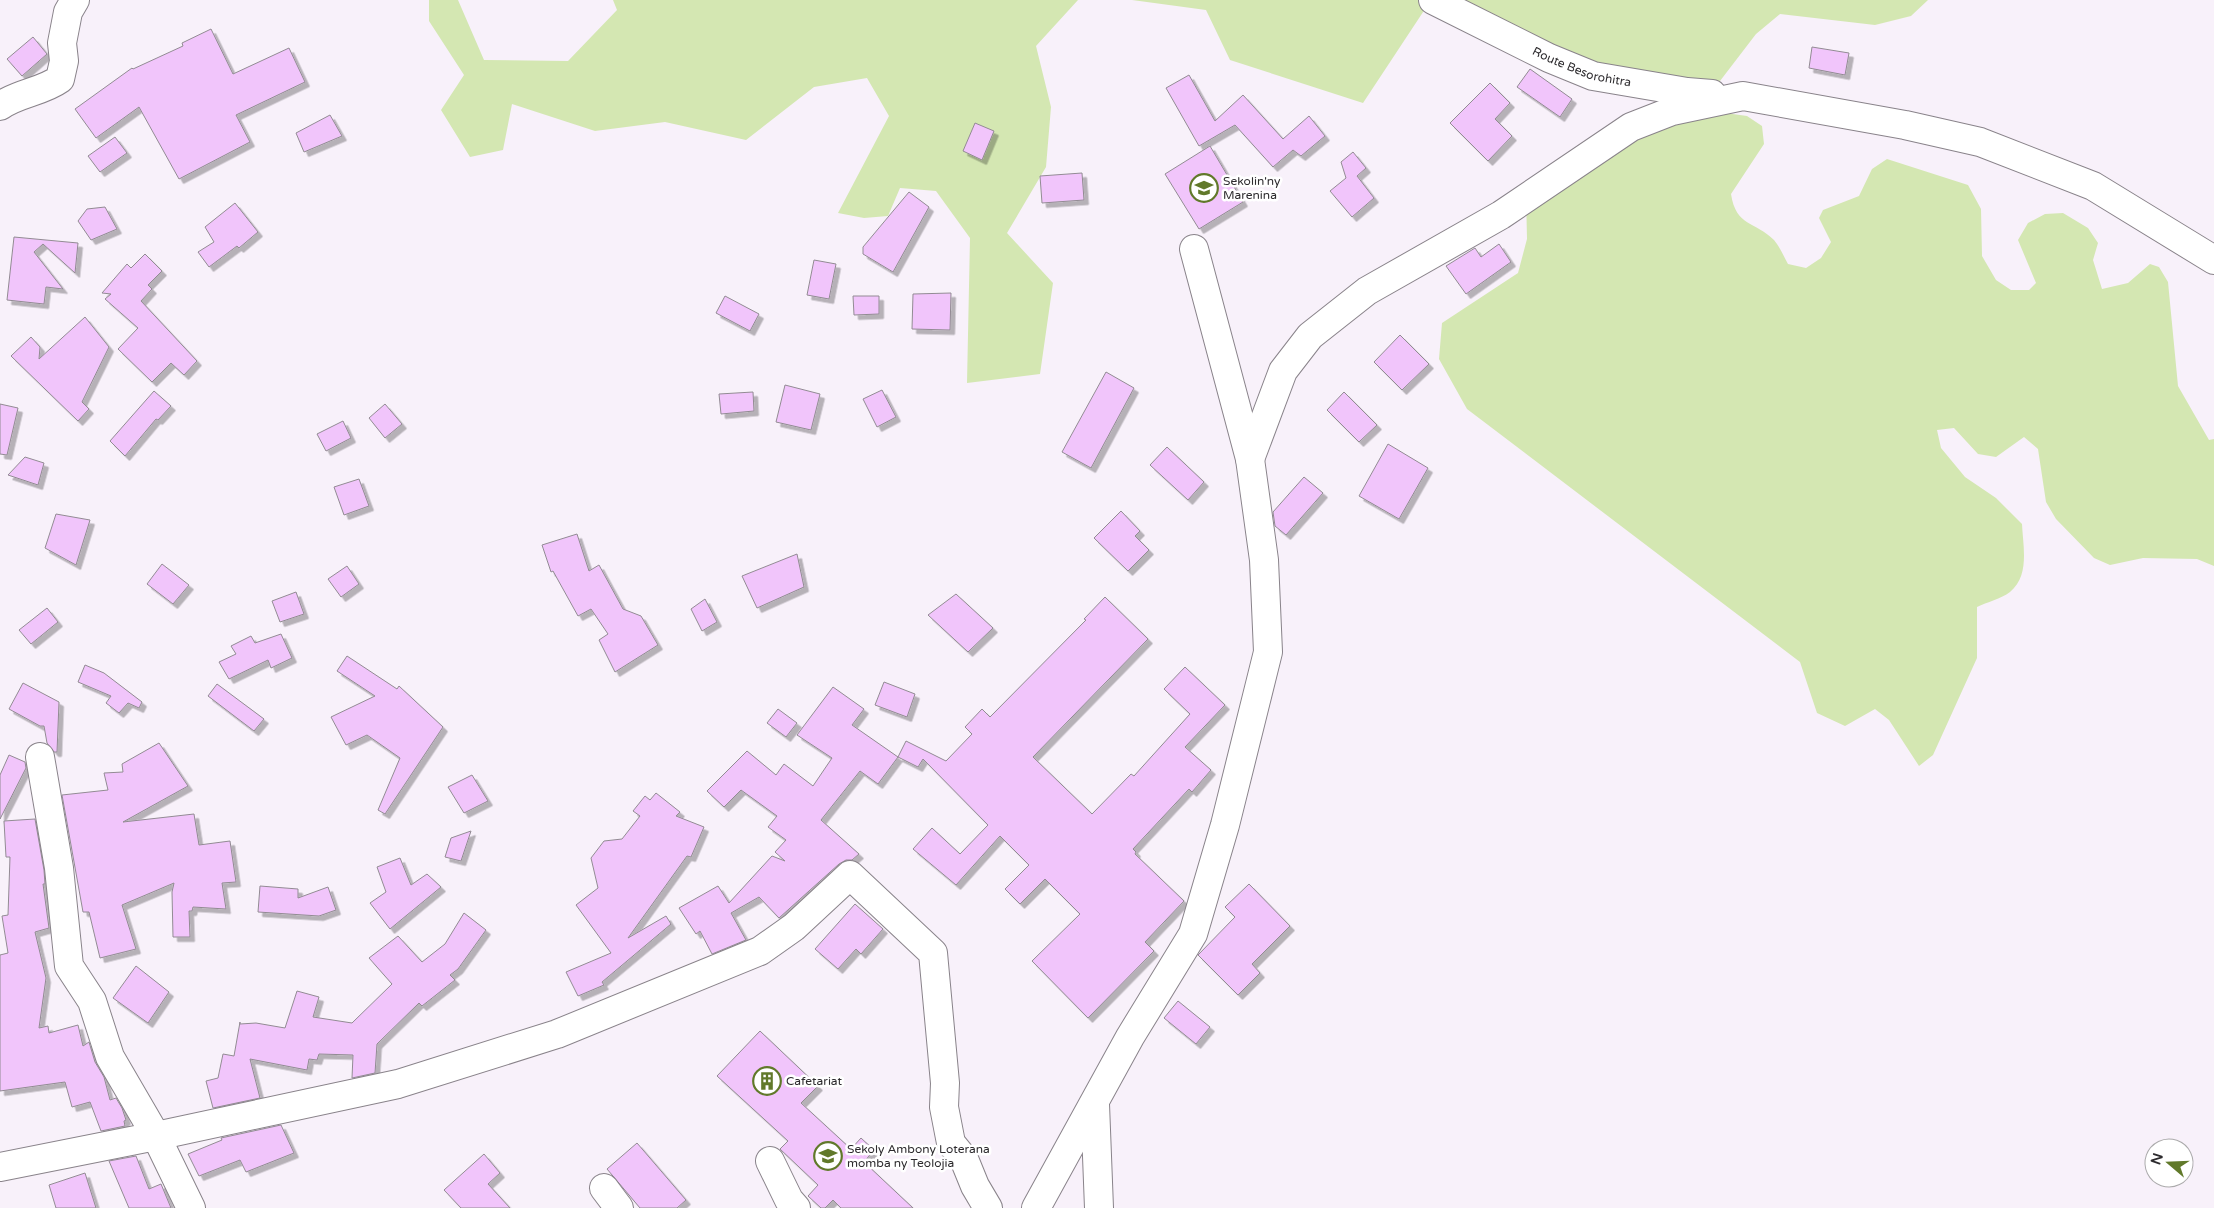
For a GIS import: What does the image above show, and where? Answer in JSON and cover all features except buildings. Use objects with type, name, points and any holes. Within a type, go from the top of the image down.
[{"type":"street","points":[[0,106],[9,99],[50,86],[60,79],[64,61],[62,43],[68,12],[74,0]]},
{"type":"street","name":"Route Besorohitra","points":[[1433,0],[1549,58],[1593,76],[1687,92],[1743,96],[1906,125],[1980,142],[2093,186],[2214,260]]},
{"type":"street","points":[[1250,459],[1283,371],[1310,336],[1367,290],[1502,215],[1631,127],[1672,111],[1743,96]]},
{"type":"street","points":[[1036,1208],[1095,1104],[1130,1037],[1193,934],[1225,825],[1268,652],[1264,560],[1250,459],[1194,249]]},
{"type":"street","points":[[40,757],[59,868],[69,966],[92,1001],[110,1057],[156,1136],[191,1208]]},
{"type":"street","points":[[0,1167],[156,1136],[398,1084],[557,1034],[760,951],[794,927],[850,875],[933,953],[945,1083],[944,1107],[951,1143],[964,1159],[975,1186],[988,1208]]},
{"type":"street","points":[[1095,1104],[1099,1208]]},
{"type":"street","points":[[770,1161],[789,1200],[796,1208]]},
{"type":"green space","points":[[429,0],[458,0],[484,60],[568,61],[617,10],[613,0],[1078,0],[1036,46],[1051,107],[1046,167],[1007,233],[1053,283],[1040,374],[967,383],[970,238],[936,191],[900,188],[888,216],[864,218],[838,213],[889,116],[867,78],[814,87],[746,140],[665,122],[595,131],[512,104],[503,150],[470,157],[441,110],[464,75],[429,21]]},
{"type":"green space","points":[[1132,0],[1431,0],[1363,103],[1230,60],[1206,10]]},
{"type":"green space","points":[[1441,0],[1928,0],[1911,16],[1875,25],[1780,14],[1756,34],[1720,81],[1601,68]]},
{"type":"green space","points":[[1711,111],[1747,116],[1762,126],[1764,144],[1731,194],[1737,212],[1747,222],[1774,240],[1788,264],[1806,268],[1821,258],[1831,242],[1819,218],[1823,210],[1859,196],[1872,169],[1887,159],[1968,185],[1981,209],[1982,256],[1996,280],[2011,290],[2029,290],[2036,283],[2018,240],[2028,223],[2045,214],[2063,213],[2088,228],[2098,243],[2093,260],[2102,289],[2128,283],[2150,264],[2159,267],[2168,282],[2178,386],[2209,440],[2214,439],[2214,566],[2197,559],[2143,558],[2110,565],[2094,558],[2056,519],[2046,502],[2038,449],[2024,437],[1996,457],[1978,454],[1954,428],[1937,430],[1941,448],[1965,477],[1996,498],[2022,524],[2024,560],[2020,578],[2010,592],[1977,607],[1977,658],[1933,755],[1919,766],[1889,720],[1875,709],[1845,726],[1817,713],[1800,662],[1467,409],[1439,359],[1442,323],[1518,273],[1527,239],[1526,194],[1573,158]]},
{"type":"place","name":"Sekolin'ny Marenina","points":[[1204,188]]},
{"type":"place","name":"Cafetariat","points":[[767,1081]]},
{"type":"place","name":"Sekoly Ambony Loterana momba ny Teolojia","points":[[828,1156]]}]
